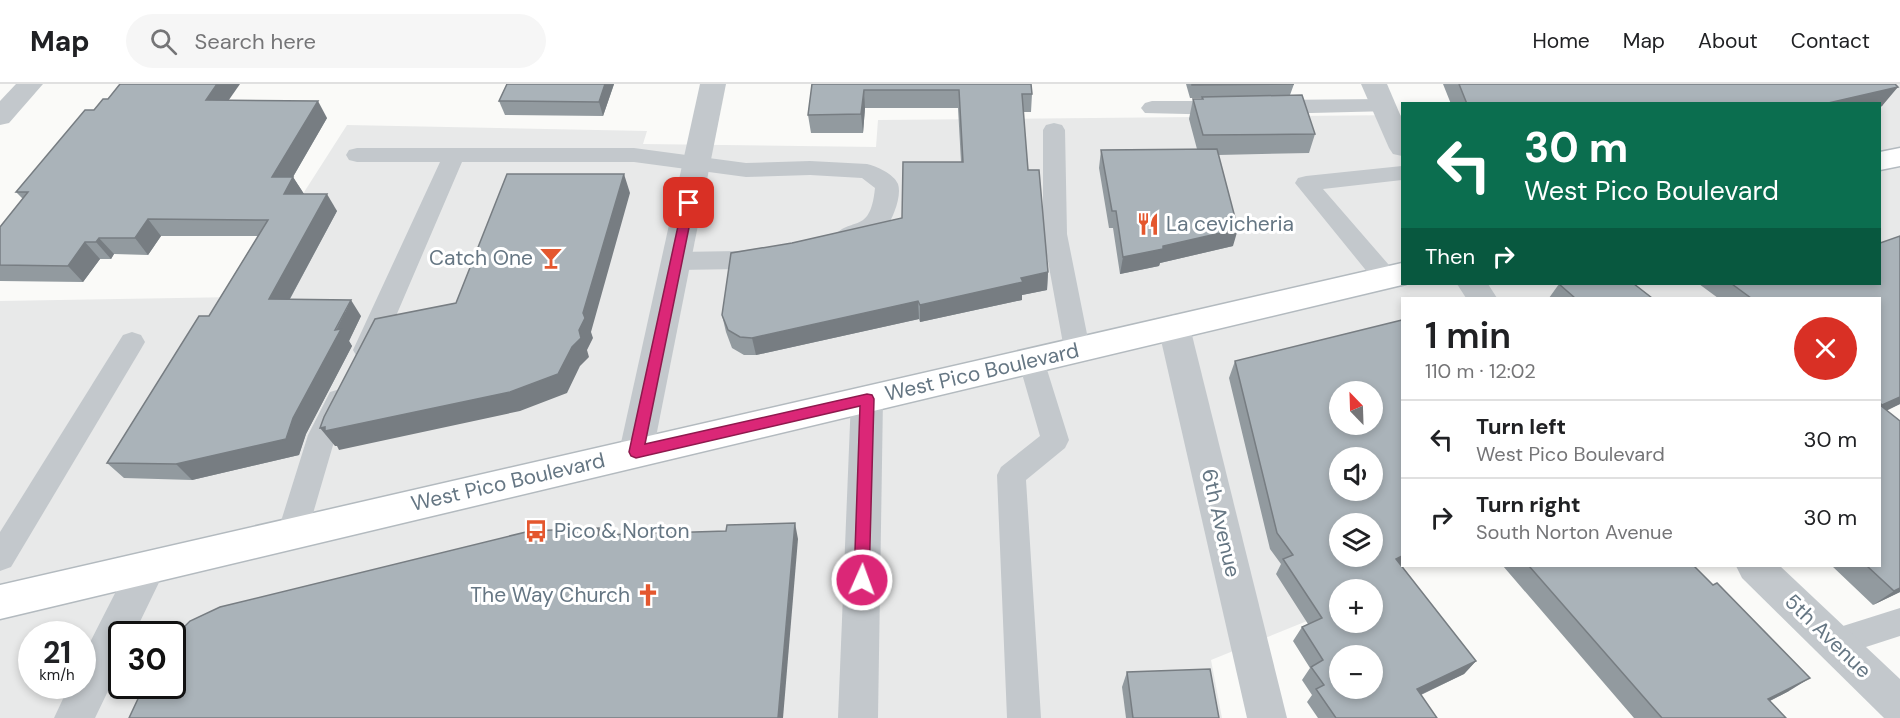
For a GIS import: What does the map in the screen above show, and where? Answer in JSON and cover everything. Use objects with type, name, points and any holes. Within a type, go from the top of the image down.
[{"type":"main road","points":[[1881,162],[1900,157]]},
{"type":"main road","name":"West Pico Boulevard","points":[[0,602],[1394,276]]},
{"type":"street","points":[[0,117],[30,84]]},
{"type":"street","points":[[636,452],[713,84]]},
{"type":"street","points":[[1379,95],[1401,146]]},
{"type":"street","name":"6th Avenue","points":[[1173,327],[1267,718]]},
{"type":"street","points":[[858,718],[867,399]]},
{"type":"street","name":"5th Avenue","points":[[1756,567],[1900,706]]},
{"type":"street","points":[[74,718],[147,568]]},
{"type":"lane","points":[[1152,108],[1379,95]]},
{"type":"lane","points":[[1054,130],[1055,234],[1077,349]]},
{"type":"lane","points":[[357,155],[634,155],[746,170],[810,168],[867,171],[887,185],[885,206],[876,224],[850,238],[817,245]]},
{"type":"lane","points":[[292,534],[322,435],[383,316],[454,156]]},
{"type":"lane","points":[[1394,276],[1306,183],[1401,173]]},
{"type":"lane","points":[[677,261],[740,260],[784,251]]},
{"type":"lane","points":[[0,558],[132,342]]},
{"type":"lane","points":[[1024,718],[1011,475],[1056,440],[1030,360]]},
{"type":"lane","points":[[1835,642],[1900,622]]},
{"type":"shaded area","points":[[1636,84],[1900,84],[1900,282],[1881,269],[1881,102],[1856,102]]},
{"type":"shaded area","points":[[1401,115],[1401,285],[1802,285],[1819,297],[1401,297],[1401,451],[1383,455],[1383,447],[1329,447],[1329,501],[1340,501],[1340,513],[1329,513],[1329,567],[1383,567],[1383,542],[1412,579],[1383,591],[1383,579],[1329,579],[1329,612],[1211,660],[1222,718],[0,718],[0,301],[237,297],[347,125],[647,131],[643,144],[876,147],[878,120]]},
{"type":"building","points":[[120,84],[217,84],[206,100],[318,101],[272,177],[293,177],[284,194],[327,194],[269,299],[351,300],[335,330],[341,329],[293,418],[286,439],[176,464],[107,463],[199,316],[209,316],[268,220],[148,219],[135,238],[99,238],[96,242],[85,242],[68,266],[0,265],[0,227],[28,192],[16,192],[85,110],[94,110],[103,99],[108,99]]},
{"type":"building","points":[[507,84],[605,84],[599,102],[499,101]]},
{"type":"building","points":[[812,84],[1031,84],[1032,94],[1022,94],[1028,170],[1039,170],[1048,272],[1021,278],[1023,282],[920,305],[918,301],[752,338],[740,337],[728,330],[722,315],[731,253],[792,243],[902,218],[903,162],[963,162],[959,90],[864,90],[861,114],[808,115]]},
{"type":"building","points":[[1192,84],[1294,84],[1192,85]]},
{"type":"building","points":[[1459,84],[1895,84],[1898,87],[1833,102],[1466,102]]},
{"type":"building","points":[[1302,95],[1315,134],[1203,135],[1193,99],[1203,99],[1202,97]]},
{"type":"building","points":[[1217,149],[1238,229],[1123,257],[1116,211],[1112,211],[1101,150]]},
{"type":"building","name":"Catch One","points":[[507,174],[624,174],[583,313],[585,318],[579,330],[581,338],[572,347],[558,374],[510,392],[325,431],[325,427],[320,428],[375,319],[456,303]]},
{"type":"building","points":[[1900,236],[1900,397],[1882,405],[1881,297],[1750,297],[1733,285],[1881,285],[1881,243]]},
{"type":"building","points":[[1560,285],[1635,285],[1651,297],[1574,297]]},
{"type":"building","points":[[1401,320],[1401,556],[1396,559],[1476,661],[1417,689],[1437,718],[1336,718],[1316,689],[1324,685],[1311,667],[1323,660],[1302,627],[1322,618],[1283,559],[1293,555],[1277,533],[1235,361]]},
{"type":"building","points":[[1881,406],[1900,421],[1900,588],[1894,591],[1868,567],[1881,567]]},
{"type":"building","points":[[795,523],[778,718],[129,718],[138,699],[186,699],[186,625],[220,607],[530,531],[599,528],[598,535],[726,531],[727,525]]},
{"type":"building","points":[[1530,567],[1695,567],[1713,585],[1717,583],[1810,678],[1768,699],[1786,718],[1662,718]]},
{"type":"building","points":[[1210,669],[1219,718],[1133,718],[1127,672]]},
{"type":"place","name":"La cevicheria","points":[[1148,224]]},
{"type":"place","name":"Catch One","points":[[551,258]]},
{"type":"place","name":"Pico & Norton","points":[[536,531]]},
{"type":"place","name":"The Way Church","points":[[648,595]]},
{"type":"route","points":[[689,203],[636,452],[867,399],[862,580]]}]
